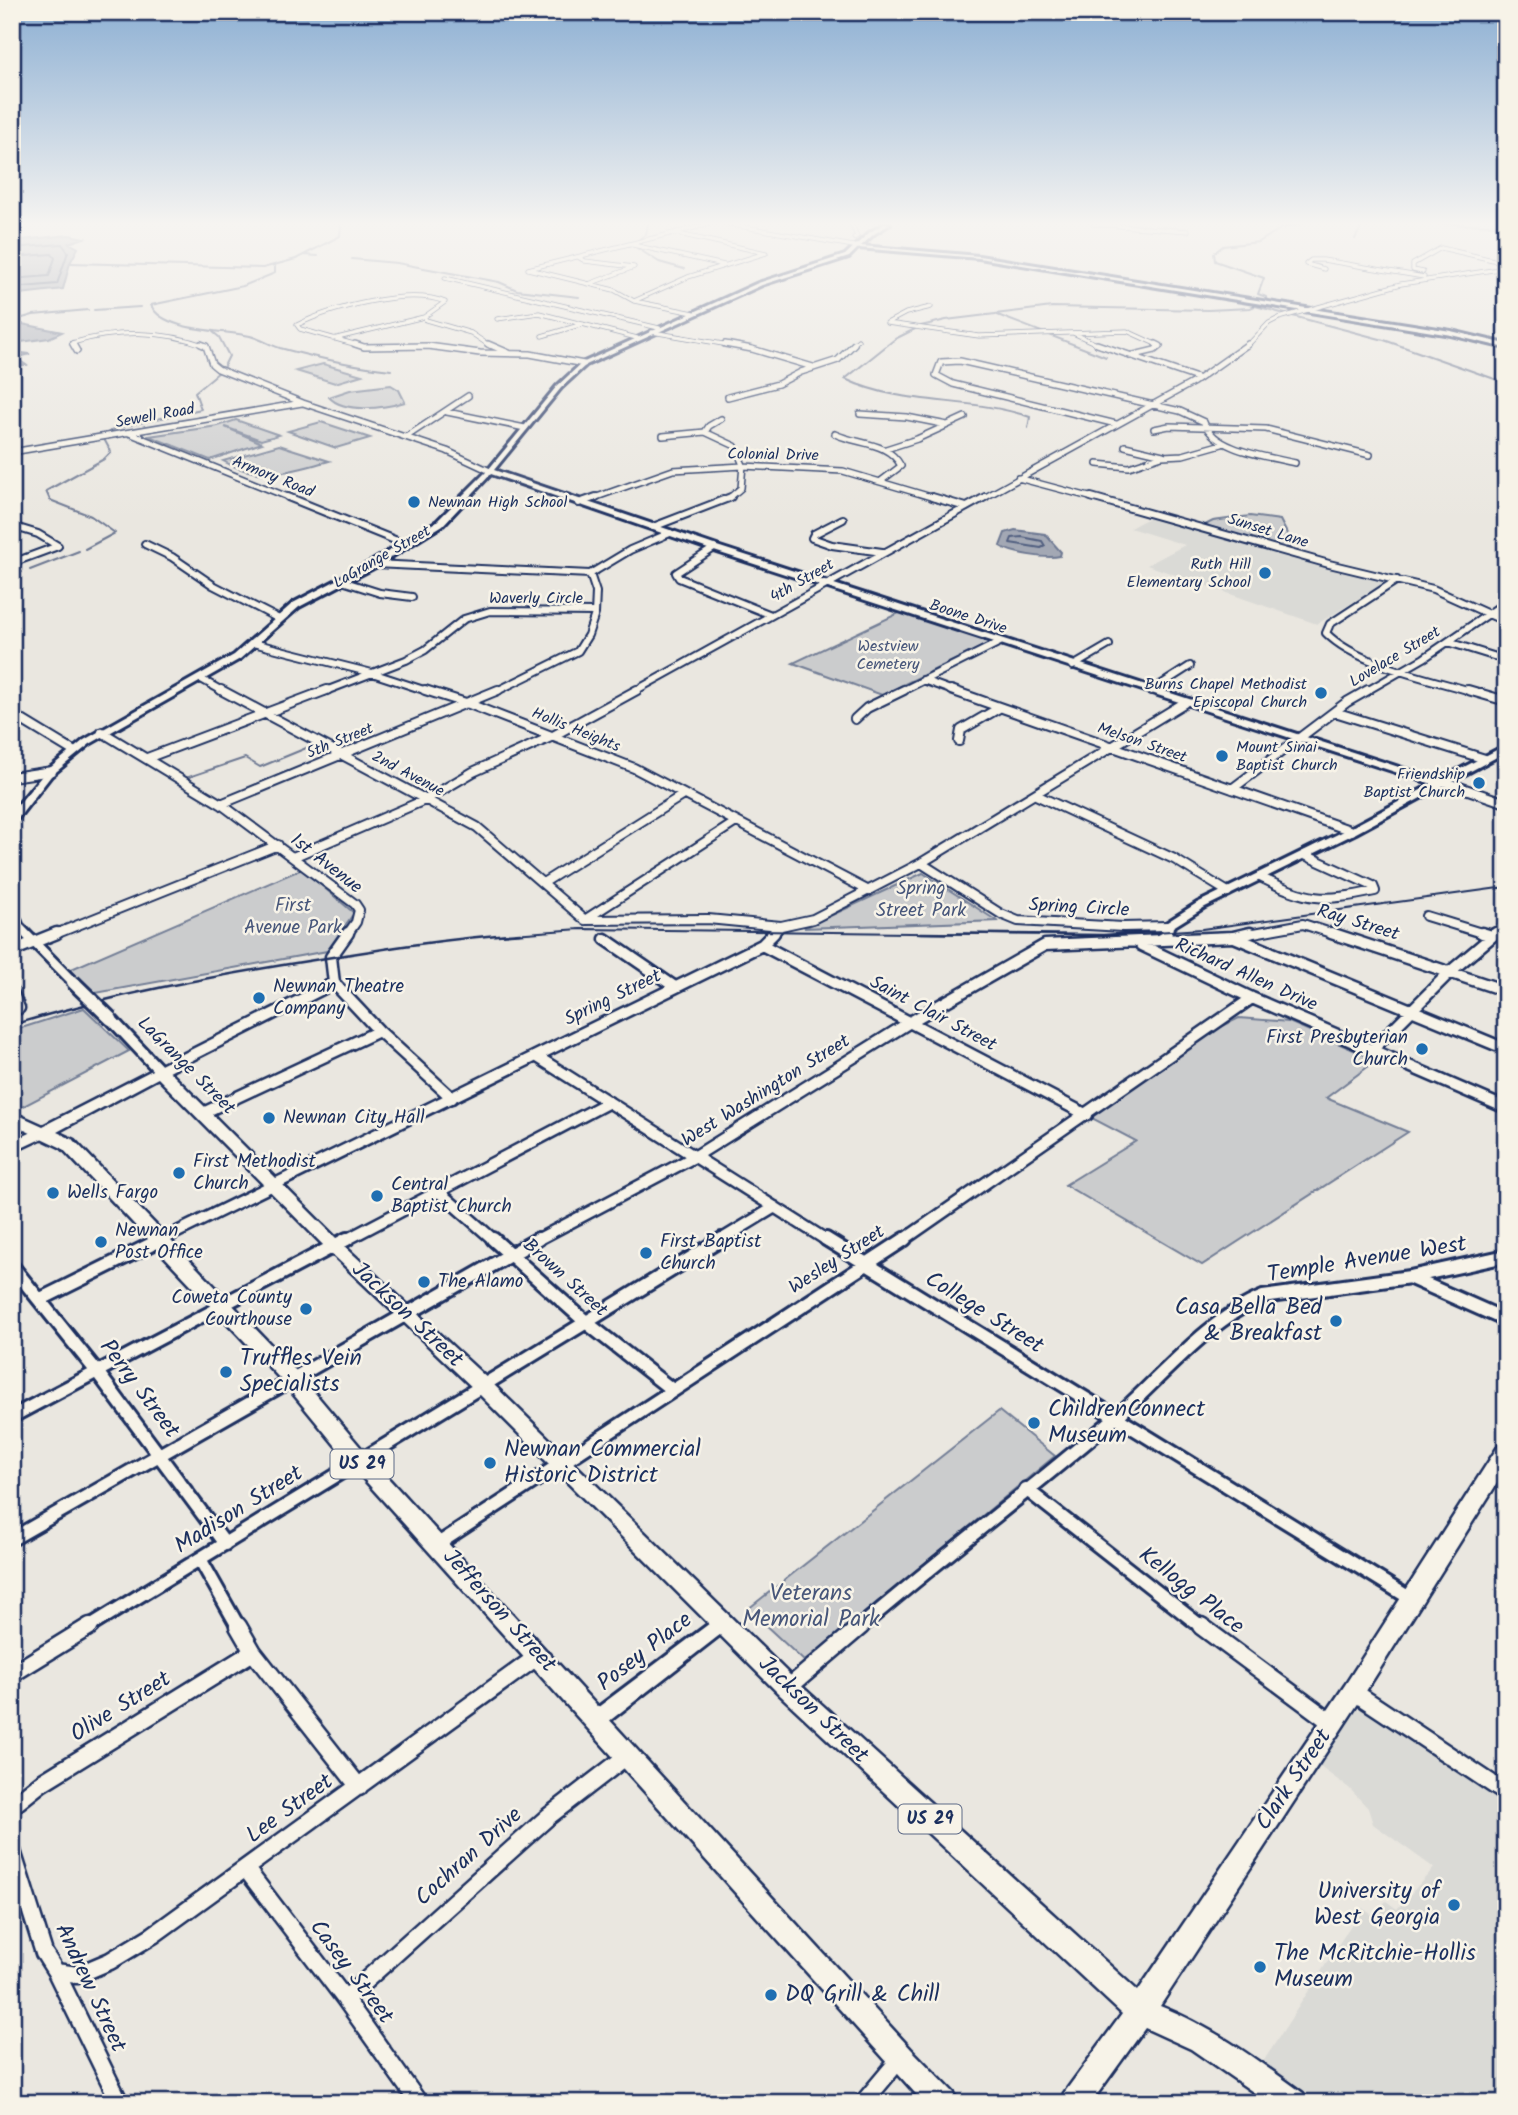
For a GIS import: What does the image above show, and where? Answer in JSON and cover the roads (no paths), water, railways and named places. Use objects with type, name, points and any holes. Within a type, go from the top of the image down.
[{"type":"main road","name":"LaGrange Street","points":[[160,1071],[335,1247]]},
{"type":"main road","points":[[44,1132],[160,1071]]},
{"type":"main road","name":"US 29","points":[[12,1117],[44,1132]]},
{"type":"main road","points":[[60,1123],[60,1130],[68,1143]]},
{"type":"main road","name":"Jefferson Street","points":[[44,1132],[68,1143],[292,1379],[360,1461],[438,1544],[901,2059],[944,2103]]},
{"type":"main road","name":"Jackson Street","points":[[335,1247],[483,1386],[788,1688],[1140,2012],[1191,2032],[1293,2103]]},
{"type":"main road","name":"Clark Street","points":[[1074,2103],[1140,2012],[1413,1600],[1499,1477],[1506,1451]]},
{"type":"street","points":[[303,323],[297,325],[300,329],[363,347],[424,345],[584,364]]},
{"type":"street","points":[[332,339],[400,323]]},
{"type":"street","points":[[431,323],[471,333],[490,346],[509,353]]},
{"type":"street","points":[[579,323],[637,338]]},
{"type":"street","points":[[636,323],[659,328]]},
{"type":"street","name":"LaGrange Street","points":[[12,819],[52,771],[74,751],[102,732],[201,679],[253,643],[296,605],[425,534],[457,508],[559,387],[584,364],[671,323]]},
{"type":"street","points":[[888,323],[979,336],[1128,329],[1160,346],[1155,350],[1130,356]]},
{"type":"street","name":"4th Street","points":[[293,857],[426,799],[473,772],[553,736],[1151,405],[1242,351],[1272,323]]},
{"type":"street","points":[[1388,323],[1506,346]]},
{"type":"street","points":[[542,336],[584,324]]},
{"type":"street","points":[[652,332],[752,349],[813,367]]},
{"type":"street","points":[[1072,332],[1130,356],[1197,378]]},
{"type":"street","points":[[77,351],[72,343],[94,337],[181,337],[206,346],[212,364],[218,369],[303,403],[459,455],[490,471]]},
{"type":"street","points":[[728,397],[778,384],[813,367],[838,360],[858,340]]},
{"type":"street","points":[[1116,424],[943,381],[936,374],[941,362],[946,359],[1151,405],[1194,416],[1206,427],[1208,434],[1223,444],[1295,463]]},
{"type":"street","points":[[406,437],[468,396]]},
{"type":"street","name":"Sewell Road","points":[[12,452],[303,403]]},
{"type":"street","points":[[447,412],[526,428]]},
{"type":"street","points":[[860,414],[907,416],[947,425]]},
{"type":"street","points":[[886,449],[918,439],[965,417]]},
{"type":"street","points":[[705,432],[709,426],[721,419]]},
{"type":"street","points":[[1154,429],[1169,426],[1266,429],[1370,455]]},
{"type":"street","points":[[653,527],[735,495],[744,482],[743,466],[735,443],[705,432],[663,436]]},
{"type":"street","name":"Armory Road","points":[[130,433],[407,545]]},
{"type":"street","points":[[835,434],[886,449],[898,458],[901,466],[881,481]]},
{"type":"street","points":[[1097,464],[1129,467],[1223,444]]},
{"type":"street","points":[[1125,446],[1167,456]]},
{"type":"street","name":"Colonial Drive","points":[[579,503],[673,470],[743,466],[826,468],[966,506]]},
{"type":"street","name":"Boone Drive","points":[[490,471],[1073,667],[1440,782]]},
{"type":"street","name":"Sunset Lane","points":[[1018,478],[1446,594],[1506,622]]},
{"type":"street","points":[[843,519],[814,534],[812,538],[832,545],[882,552]]},
{"type":"street","points":[[12,526],[38,534],[58,546],[12,563]]},
{"type":"street","points":[[374,564],[590,574],[630,550],[670,533]]},
{"type":"street","points":[[145,544],[172,557],[213,585],[279,619]]},
{"type":"street","points":[[714,548],[676,573],[679,578],[771,615]]},
{"type":"street","points":[[590,574],[595,582],[594,612]]},
{"type":"street","points":[[1397,580],[1331,624],[1326,634],[1333,643],[1343,649],[1405,670],[1506,701]]},
{"type":"street","points":[[342,581],[380,593],[412,597]]},
{"type":"street","name":"Lovelace Street","points":[[1232,789],[1363,692],[1405,670],[1506,602]]},
{"type":"street","name":"Waverly Circle","points":[[147,758],[372,673],[425,650],[464,619],[476,613],[594,612],[593,630],[578,651],[469,704]]},
{"type":"street","points":[[855,719],[867,708],[1000,642]]},
{"type":"street","points":[[1448,642],[1506,660]]},
{"type":"street","name":"Hollis Heights","points":[[253,643],[372,673],[469,704],[634,768],[869,891]]},
{"type":"street","points":[[1073,667],[1109,645]]},
{"type":"street","points":[[1151,691],[1190,666]]},
{"type":"street","name":"2nd Avenue","points":[[201,679],[477,827],[585,920]]},
{"type":"street","name":"Melson Street","points":[[923,680],[1352,831]]},
{"type":"street","points":[[585,920],[692,919],[755,921],[781,926],[813,919],[921,863],[1184,703]]},
{"type":"street","name":"5th Street","points":[[221,804],[469,704]]},
{"type":"street","points":[[959,741],[961,730],[999,708]]},
{"type":"street","points":[[1335,712],[1485,759]]},
{"type":"street","points":[[12,714],[74,751]]},
{"type":"street","name":"1st Avenue","points":[[102,732],[221,804],[355,904],[359,910],[356,922],[331,957],[334,983]]},
{"type":"street","points":[[1153,941],[1167,935],[1168,926],[1227,892],[1352,831],[1506,748]]},
{"type":"street","points":[[12,777],[52,771]]},
{"type":"street","points":[[1440,782],[1506,803]]},
{"type":"street","points":[[543,883],[683,795]]},
{"type":"street","points":[[1036,795],[1174,859],[1227,892]]},
{"type":"street","points":[[585,920],[736,822]]},
{"type":"street","points":[[12,951],[278,845]]},
{"type":"street","points":[[1260,877],[1310,900],[1326,901],[1375,891],[1373,886],[1358,877],[1305,855]]},
{"type":"street","name":"Spring Circle","points":[[921,863],[1001,914],[1018,921],[1123,927],[1168,926]]},
{"type":"street","name":"LaGrange Street","points":[[12,912],[17,925],[160,1071]]},
{"type":"street","points":[[1426,916],[1492,936]]},
{"type":"street","name":"Ray Street","points":[[1153,941],[1233,937],[1275,927],[1303,924],[1506,991]]},
{"type":"street","points":[[1372,1050],[1451,971],[1506,925]]},
{"type":"street","name":"Spring Street","points":[[41,1299],[762,944],[781,926]]},
{"type":"street","points":[[1233,937],[1496,1045]]},
{"type":"street","points":[[605,939],[675,987]]},
{"type":"street","name":"Richard Allen Drive","points":[[1153,941],[1140,945],[1252,998],[1506,1108]]},
{"type":"street","name":"West Washington Street","points":[[12,1539],[511,1254],[694,1157],[911,1022],[1045,945],[1153,941]]},
{"type":"street","name":"Saint Clair Street","points":[[762,944],[1087,1115]]},
{"type":"street","points":[[160,1071],[334,983],[379,1031],[452,1098]]},
{"type":"street","points":[[12,992],[19,1008],[12,1010]]},
{"type":"street","name":"Wesley Street","points":[[438,1544],[559,1461],[866,1265],[1087,1115],[1252,998]]},
{"type":"street","points":[[203,1114],[379,1031]]},
{"type":"street","name":"College Street","points":[[536,1056],[866,1265],[1413,1600]]},
{"type":"street","points":[[12,1417],[609,1102]]},
{"type":"street","points":[[12,1147],[44,1132]]},
{"type":"street","name":"Brown Street","points":[[438,1191],[587,1323],[671,1389]]},
{"type":"street","name":"Madison Street","points":[[12,1674],[775,1207]]},
{"type":"street","name":"Temple Avenue West","points":[[788,1688],[1115,1418],[1211,1330],[1245,1304],[1262,1297],[1410,1277],[1506,1256]]},
{"type":"street","name":"Perry Street","points":[[12,1266],[98,1373],[225,1544]]},
{"type":"street","points":[[1410,1277],[1506,1320]]},
{"type":"street","name":"Kellogg Place","points":[[1026,1489],[1208,1632],[1332,1723]]},
{"type":"street","points":[[200,1559],[253,1652],[359,1787]]},
{"type":"street","name":"Posey Place","points":[[596,1720],[724,1622]]},
{"type":"street","name":"Olive Street","points":[[13,1805],[41,1783],[253,1652]]},
{"type":"street","name":"Lee Street","points":[[56,1972],[77,1975],[110,1961],[153,1935],[538,1656]]},
{"type":"street","points":[[1353,1692],[1506,1793]]},
{"type":"street","name":"Cochran Drive","points":[[345,1999],[548,1816],[628,1755]]},
{"type":"street","name":"Andrew Street","points":[[12,1851],[44,1954],[56,1972],[120,2103]]},
{"type":"street","name":"Casey Street","points":[[246,1869],[345,1999],[418,2103]]},
{"type":"street","points":[[863,2103],[901,2059]]},
{"type":"water","points":[[12,323],[62,332],[49,338],[14,343],[17,347],[14,352],[30,354],[16,358],[26,365],[12,366]]},
{"type":"water","points":[[1015,530],[1045,534],[1061,552],[1060,556],[1030,555],[1000,546],[1005,533]]},
{"type":"waterway","points":[[175,323],[250,336],[280,348],[349,364],[391,370]]},
{"type":"waterway","points":[[921,326],[935,323]]},
{"type":"waterway","points":[[1017,323],[1106,357]]},
{"type":"waterway","points":[[1318,323],[1384,340],[1506,383]]},
{"type":"waterway","points":[[915,329],[895,339],[845,379],[890,394],[1007,410],[1030,417],[1028,428]]},
{"type":"waterway","points":[[213,332],[219,337],[229,356],[224,366]]},
{"type":"waterway","points":[[103,435],[117,428],[201,409],[195,392],[219,372]]},
{"type":"waterway","points":[[85,549],[115,533],[91,516],[50,500],[46,491],[104,459],[111,452],[104,439]]},
{"type":"waterway","points":[[30,570],[79,551]]},
{"type":"waterway","points":[[12,575],[22,572]]},
{"type":"waterway","points":[[186,778],[245,758],[260,767],[316,744]]},
{"type":"railway","points":[[1109,935],[1202,929],[1506,887]]},
{"type":"railway","points":[[500,935],[580,929],[1072,935]]},
{"type":"railway","points":[[12,1025],[124,995],[238,973],[417,944],[520,933]]},
{"type":"railway","points":[[920,933],[1138,933]]},
{"type":"place","name":"Newnan High School","points":[[414,502]]},
{"type":"place","name":"Ruth Hill Elementary School","points":[[1265,573]]},
{"type":"place","name":"Burns Chapel Methodist Episcopal Church","points":[[1321,693]]},
{"type":"place","name":"Mount Sinai Baptist Church","points":[[1222,756]]},
{"type":"place","name":"Friendship Baptist Church","points":[[1479,783]]},
{"type":"place","name":"Newnan Theatre Company","points":[[259,998]]},
{"type":"place","name":"First Presbyterian Church","points":[[1422,1049]]},
{"type":"place","name":"Newnan City Hall","points":[[269,1118]]},
{"type":"place","name":"First Methodist Church","points":[[179,1173]]},
{"type":"place","name":"Wells Fargo","points":[[53,1193]]},
{"type":"place","name":"Central Baptist Church","points":[[377,1196]]},
{"type":"place","name":"Newnan Post Office","points":[[101,1242]]},
{"type":"place","name":"First Baptist Church","points":[[646,1253]]},
{"type":"place","name":"The Alamo","points":[[424,1282]]},
{"type":"place","name":"Coweta County Courthouse","points":[[306,1309]]},
{"type":"place","name":"Casa Bella Bed & Breakfast","points":[[1336,1321]]},
{"type":"place","name":"Truffles Vein Specialists","points":[[226,1372]]},
{"type":"place","name":"ChildrenConnect Museum","points":[[1034,1423]]},
{"type":"place","name":"Newnan Commercial Historic District","points":[[490,1463]]},
{"type":"place","name":"University of West Georgia","points":[[1454,1905]]},
{"type":"place","name":"The McRitchie-Hollis Museum","points":[[1260,1967]]},
{"type":"place","name":"DQ Grill & Chill","points":[[771,1995]]},
{"type":"park label","name":"Westview Cemetery","points":[[888,655]]},
{"type":"park label","name":"Spring Street Park","points":[[921,900]]},
{"type":"park label","name":"First Avenue Park","points":[[293,917]]},
{"type":"park label","name":"Veterans Memorial Park","points":[[811,1607]]}]
